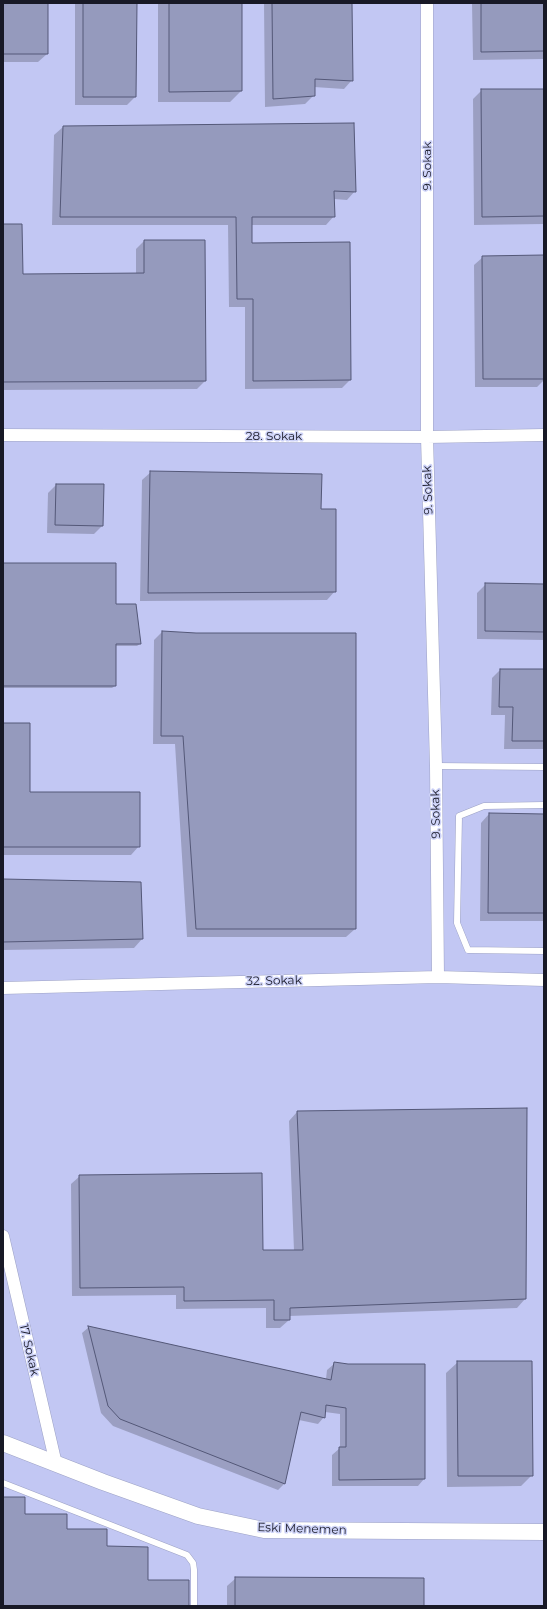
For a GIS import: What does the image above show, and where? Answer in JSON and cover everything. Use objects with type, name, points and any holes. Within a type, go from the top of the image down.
[{"type":"street","name":"9. Sokak","points":[[427,3],[426,437],[436,766],[438,977]]},
{"type":"street","name":"28. Sokak","points":[[3,435],[426,437],[544,435]]},
{"type":"street","name":"32. Sokak","points":[[3,988],[438,977],[544,980]]},
{"type":"street","name":"17. Sokak","points":[[3,1236],[56,1464]]},
{"type":"street","name":"Eski Menemen","points":[[3,1443],[198,1516],[264,1530],[544,1532]]},
{"type":"lane","points":[[436,766],[544,767]]},
{"type":"lane","points":[[544,805],[484,806],[459,816],[457,923],[468,950],[544,951]]},
{"type":"lane","points":[[3,1483],[187,1555],[193,1563],[194,1570],[194,1606]]},
{"type":"shaded area","points":[[3,3],[544,3],[544,1606],[3,1606]]},
{"type":"building","points":[[3,3],[48,3],[48,54],[3,54]]},
{"type":"building","points":[[83,3],[137,3],[136,97],[83,97]]},
{"type":"building","points":[[169,3],[242,3],[242,91],[169,92]]},
{"type":"building","points":[[272,3],[352,3],[353,81],[315,79],[315,96],[273,99]]},
{"type":"building","points":[[481,3],[544,3],[544,51],[481,52]]},
{"type":"building","points":[[481,89],[544,89],[544,216],[482,217]]},
{"type":"building","points":[[354,123],[356,192],[334,191],[335,217],[252,217],[252,243],[350,242],[351,380],[253,381],[253,299],[237,299],[236,217],[60,217],[63,126]]},
{"type":"building","points":[[3,224],[22,224],[23,274],[144,273],[144,240],[205,240],[206,381],[3,382]]},
{"type":"building","points":[[544,255],[544,379],[483,379],[482,256]]},
{"type":"building","points":[[150,471],[322,474],[321,509],[336,509],[336,592],[148,593]]},
{"type":"building","points":[[56,484],[104,484],[103,526],[55,525]]},
{"type":"building","points":[[3,563],[116,563],[116,604],[136,604],[141,644],[116,644],[116,686],[3,686]]},
{"type":"building","points":[[485,583],[544,584],[544,632],[485,631]]},
{"type":"building","points":[[162,631],[196,633],[356,633],[356,929],[196,929],[183,736],[161,736]]},
{"type":"building","points":[[500,669],[544,669],[544,741],[512,741],[513,707],[499,707]]},
{"type":"building","points":[[3,723],[30,723],[30,792],[140,792],[140,847],[3,847]]},
{"type":"building","points":[[489,813],[544,814],[544,913],[488,913]]},
{"type":"building","points":[[3,879],[141,882],[143,939],[3,942]]},
{"type":"building","points":[[527,1108],[526,1299],[290,1308],[290,1320],[274,1320],[274,1300],[184,1301],[184,1287],[80,1288],[79,1175],[262,1173],[263,1250],[303,1250],[297,1111]]},
{"type":"building","points":[[88,1326],[331,1380],[334,1362],[348,1364],[425,1364],[425,1479],[339,1480],[339,1447],[346,1447],[346,1408],[326,1405],[325,1418],[301,1412],[285,1484],[120,1419],[108,1406]]},
{"type":"building","points":[[457,1361],[532,1361],[533,1476],[458,1476]]},
{"type":"building","points":[[3,1497],[25,1497],[25,1514],[67,1514],[67,1529],[107,1529],[107,1546],[148,1547],[148,1580],[189,1580],[189,1606],[3,1606]]},
{"type":"building","points":[[235,1577],[424,1578],[424,1606],[235,1606]]}]
